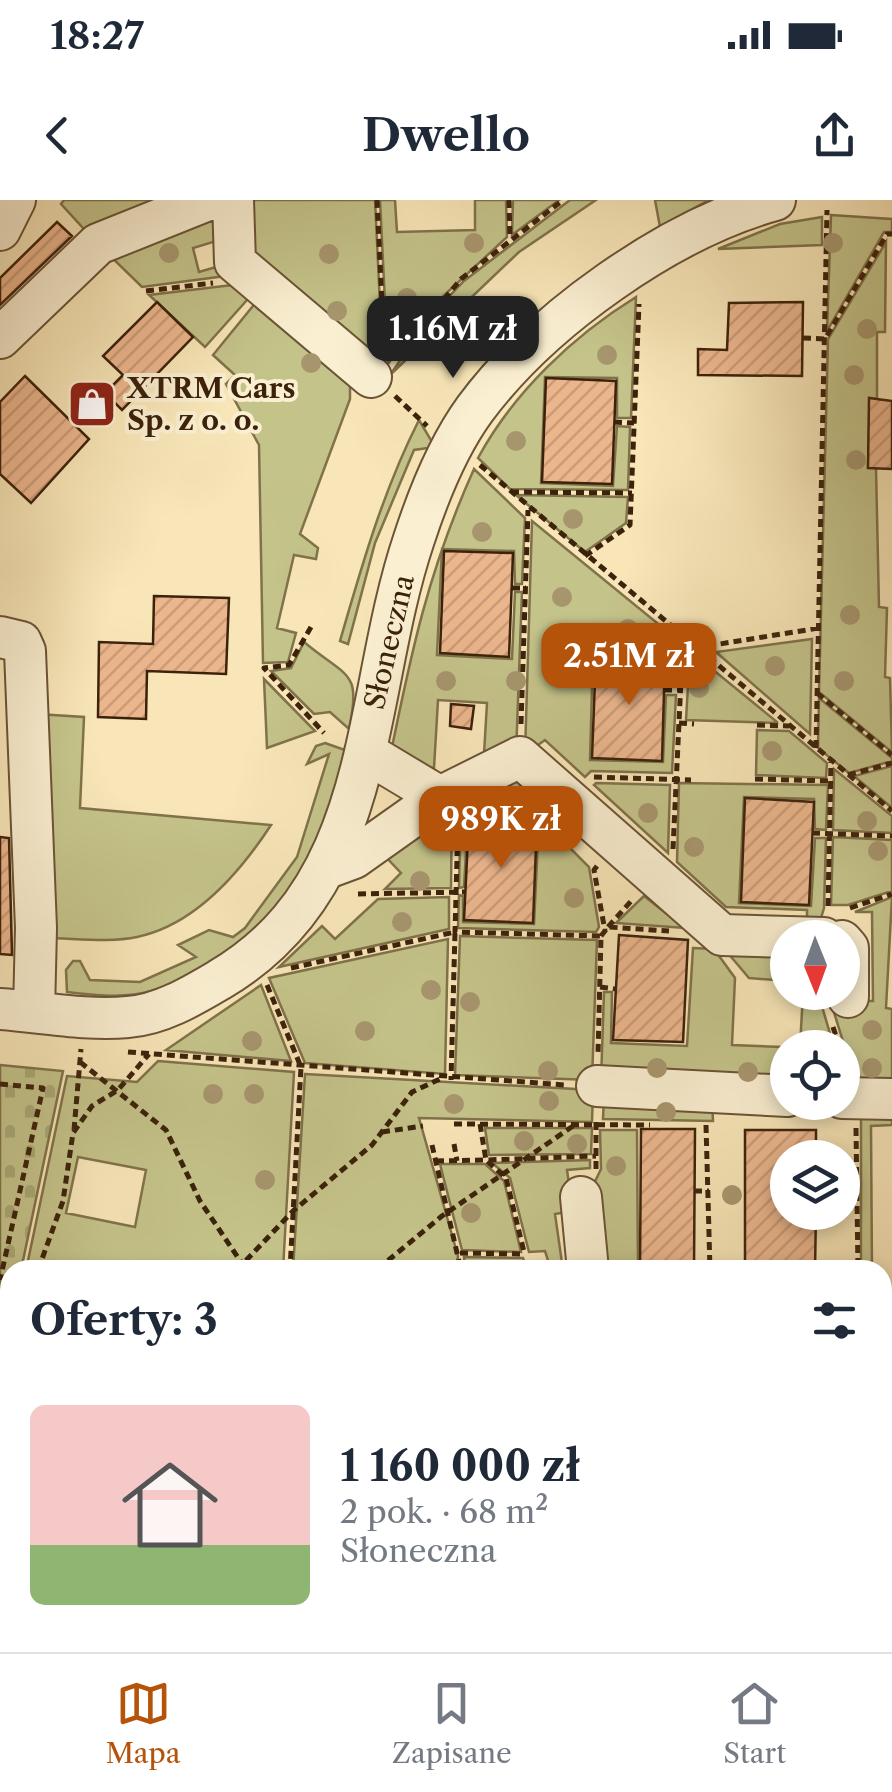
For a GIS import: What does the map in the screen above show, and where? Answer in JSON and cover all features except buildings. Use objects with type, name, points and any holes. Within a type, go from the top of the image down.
[{"type":"street","points":[[0,230],[15,200]]},
{"type":"street","points":[[0,338],[98,244],[208,200]]},
{"type":"street","points":[[233,200],[232,256],[250,278],[371,377]]},
{"type":"street","name":"Słoneczna","points":[[17,1010],[130,1018],[185,1000],[232,973],[340,881],[414,539],[474,411],[536,344],[607,284],[692,234],[771,200]]},
{"type":"street","points":[[0,637],[24,646],[14,718],[17,1010]]},
{"type":"street","points":[[365,752],[449,793]]},
{"type":"street","points":[[340,881],[354,858],[449,793],[520,757],[722,934],[770,936]]},
{"type":"street","points":[[596,1105],[770,1097]]},
{"type":"street","points":[[581,1197],[587,1260]]},
{"type":"path","points":[[377,200],[385,369],[461,279],[563,200]]},
{"type":"path","points":[[509,200],[510,239]]},
{"type":"path","points":[[816,748],[827,210]]},
{"type":"path","points":[[825,339],[888,234],[892,234]]},
{"type":"path","points":[[585,556],[630,525],[640,264]]},
{"type":"path","points":[[146,291],[250,278]]},
{"type":"path","points":[[802,338],[825,339]]},
{"type":"path","points":[[371,377],[428,427]]},
{"type":"path","points":[[614,422],[634,423]]},
{"type":"path","points":[[471,456],[528,509],[892,811]]},
{"type":"path","points":[[508,492],[632,493]]},
{"type":"path","points":[[520,757],[528,509]]},
{"type":"path","points":[[512,588],[526,588]]},
{"type":"path","points":[[311,627],[289,665],[264,668],[324,733]]},
{"type":"path","points":[[695,648],[818,628]]},
{"type":"path","points":[[672,856],[682,638]]},
{"type":"path","points":[[664,690],[680,690]]},
{"type":"path","points":[[817,693],[892,759],[848,776]]},
{"type":"path","points":[[679,723],[694,724]]},
{"type":"path","points":[[757,725],[789,726]]},
{"type":"path","points":[[831,761],[828,908],[848,909],[892,894]]},
{"type":"path","points":[[570,803],[593,777],[692,780]]},
{"type":"path","points":[[756,779],[830,781]]},
{"type":"path","points":[[449,793],[456,892],[451,1080]]},
{"type":"path","points":[[812,834],[892,836]]},
{"type":"path","points":[[581,1197],[596,1169],[603,934],[594,870],[617,845]]},
{"type":"path","points":[[340,881],[465,892]]},
{"type":"path","points":[[603,934],[608,927],[688,932],[702,943],[717,944],[722,934]]},
{"type":"path","points":[[282,970],[456,932],[603,934]]},
{"type":"path","points":[[262,974],[301,1067],[291,1260]]},
{"type":"path","points":[[600,987],[616,989]]},
{"type":"path","points":[[65,1048],[98,1050]]},
{"type":"path","points":[[42,1260],[63,1200],[81,1049]]},
{"type":"path","points":[[115,1052],[451,1080],[596,1105],[652,1124]]},
{"type":"path","points":[[73,1133],[92,1106],[118,1090],[148,1054]]},
{"type":"path","points":[[80,1062],[166,1130],[200,1201],[235,1260]]},
{"type":"path","points":[[246,1260],[293,1211],[372,1146],[412,1092],[441,1079]]},
{"type":"path","points":[[0,1084],[43,1088],[3,1250]]},
{"type":"path","points":[[858,1260],[863,1099]]},
{"type":"path","points":[[389,1260],[448,1212],[596,1110],[596,1105]]},
{"type":"path","points":[[454,1124],[576,1124],[596,1105]]},
{"type":"path","points":[[460,1253],[523,1253],[506,1178],[486,1160],[480,1124]]},
{"type":"path","points":[[689,1125],[708,1125],[710,1260]]},
{"type":"path","points":[[382,1132],[424,1126]]},
{"type":"path","points":[[454,1144],[458,1160]]},
{"type":"path","points":[[432,1145],[460,1260]]},
{"type":"path","points":[[436,1161],[596,1156]]},
{"type":"path","points":[[694,1191],[709,1191]]},
{"type":"green space","points":[[64,200],[198,200],[95,241],[61,204]]},
{"type":"green space","points":[[215,200],[223,239],[193,248],[199,272],[230,263],[241,274],[142,287],[101,247]]},
{"type":"green space","points":[[237,200],[375,200],[383,367],[265,286]]},
{"type":"green space","points":[[380,200],[395,200],[397,232],[475,230],[475,200],[506,200],[507,237],[427,311],[388,364]]},
{"type":"green space","points":[[513,200],[559,200],[512,235]]},
{"type":"green space","points":[[570,200],[596,200],[519,252],[390,375],[433,313],[464,281]]},
{"type":"green space","points":[[655,200],[709,200],[660,227]]},
{"type":"green space","points":[[831,215],[892,219],[892,232],[884,232],[827,331]]},
{"type":"green space","points":[[822,217],[822,245],[718,249],[780,224]]},
{"type":"green space","points":[[886,242],[885,332],[877,332],[877,399],[870,398],[868,467],[876,468],[879,607],[887,608],[885,677],[890,678],[892,752],[819,692],[828,339]]},
{"type":"green space","points":[[249,283],[256,290],[205,347],[149,295]]},
{"type":"green space","points":[[262,295],[350,382],[350,399],[300,534],[318,548],[316,559],[294,555],[277,628],[296,633],[288,662],[263,663],[259,445],[226,384],[235,375],[213,355]]},
{"type":"green space","points":[[636,297],[631,418],[617,418],[617,378],[545,377],[541,483],[613,486],[617,426],[630,427],[628,490],[510,489],[478,458],[493,434],[547,367],[590,329]]},
{"type":"green space","points":[[419,420],[435,447],[414,450],[375,543],[348,644],[340,641],[365,556]]},
{"type":"green space","points":[[474,469],[525,518],[522,584],[515,584],[514,551],[442,549]]},
{"type":"green space","points":[[516,495],[628,497],[626,523],[585,552]]},
{"type":"green space","points":[[532,521],[678,640],[677,686],[666,685],[667,656],[593,653],[590,760],[663,762],[666,695],[676,695],[672,773],[591,771],[585,777],[545,740],[525,754]]},
{"type":"green space","points":[[442,550],[437,655],[512,659],[515,592],[522,592],[516,755],[483,771],[487,703],[438,700],[434,768],[389,762],[413,648]]},
{"type":"green space","points":[[812,639],[810,734],[716,652]]},
{"type":"green space","points":[[304,642],[348,677],[354,696],[349,729],[330,712],[314,714],[271,671],[291,668]]},
{"type":"green space","points":[[690,651],[777,722],[777,723],[686,720]]},
{"type":"green space","points":[[264,679],[315,731],[267,748]]},
{"type":"green space","points":[[819,698],[892,761],[849,773],[818,748]]},
{"type":"green space","points":[[37,714],[84,717],[80,808],[271,825],[246,860],[214,894],[158,931],[126,939],[44,938]]},
{"type":"green space","points":[[757,730],[789,731],[827,763],[826,778],[756,775]]},
{"type":"green space","points":[[325,743],[345,750],[327,816],[299,876],[265,918],[223,955],[176,982],[130,995],[67,992],[66,970],[73,961],[80,961],[90,980],[140,982],[196,957],[178,945],[209,930],[233,937],[245,928],[297,857],[329,754],[307,764],[316,746]]},
{"type":"green space","points":[[892,766],[892,808],[854,776]]},
{"type":"green space","points":[[834,769],[892,816],[892,833],[833,830]]},
{"type":"green space","points":[[518,772],[576,824],[560,838],[589,867],[599,927],[596,932],[458,928],[459,895],[463,896],[463,922],[534,924],[539,820],[468,816],[464,887],[459,888],[461,797]]},
{"type":"green space","points":[[679,783],[828,785],[826,830],[815,829],[814,799],[744,797],[739,903],[811,906],[815,838],[826,838],[820,920],[807,920],[807,910],[726,907],[677,862]]},
{"type":"green space","points":[[594,785],[670,785],[668,853]]},
{"type":"green space","points":[[452,800],[451,888],[385,889],[401,873],[383,854]]},
{"type":"green space","points":[[833,837],[892,840],[892,891],[848,905],[831,905]]},
{"type":"green space","points":[[644,896],[685,928],[616,923]]},
{"type":"green space","points":[[449,897],[449,929],[279,967],[322,926],[335,939],[378,899]]},
{"type":"green space","points":[[892,897],[886,1008],[892,1009],[892,1093],[860,1093],[860,1030],[839,1030],[833,1010],[860,1010],[860,1001],[873,1001],[872,912],[855,912]]},
{"type":"green space","points":[[460,936],[597,940],[592,1080],[455,1075]]},
{"type":"green space","points":[[448,939],[445,1074],[305,1063],[269,978]]},
{"type":"green space","points":[[770,943],[770,980],[749,978],[721,945]]},
{"type":"green space","points":[[693,948],[714,949],[735,978],[732,1045],[770,1047],[770,1088],[601,1081],[604,992],[612,992],[611,1043],[687,1046]]},
{"type":"green space","points":[[261,985],[291,1061],[166,1050]]},
{"type":"green space","points":[[802,1010],[823,1010],[829,1030],[801,1030]]},
{"type":"green space","points":[[158,1061],[294,1072],[284,1260],[28,1260],[67,1076],[137,1082]],"holes":[[[78,1157],[146,1170],[135,1227],[66,1213]]]},
{"type":"green space","points":[[0,1065],[63,1071],[23,1260],[0,1260]]},
{"type":"green space","points":[[305,1074],[593,1090],[592,1122],[419,1118],[457,1260],[294,1260]]},
{"type":"green space","points":[[604,1094],[712,1099],[713,1121],[603,1119]]},
{"type":"green space","points":[[861,1107],[892,1107],[892,1125],[871,1126],[872,1260],[861,1260]]},
{"type":"green space","points":[[485,1128],[592,1128],[591,1154],[489,1155]]},
{"type":"green space","points":[[600,1130],[637,1130],[638,1260],[592,1260],[587,1198],[601,1169]]},
{"type":"green space","points":[[590,1160],[590,1168],[567,1170],[573,1211],[555,1214],[562,1260],[548,1260],[545,1251],[529,1252],[510,1178],[492,1163]]},
{"type":"green space","points":[[440,1164],[485,1164],[504,1181],[521,1252],[462,1250]]},
{"type":"green space","points":[[464,1257],[524,1260],[464,1260]]},
{"type":"place","name":"XTRM Cars Sp. z o. o.","points":[[92,404]]}]
